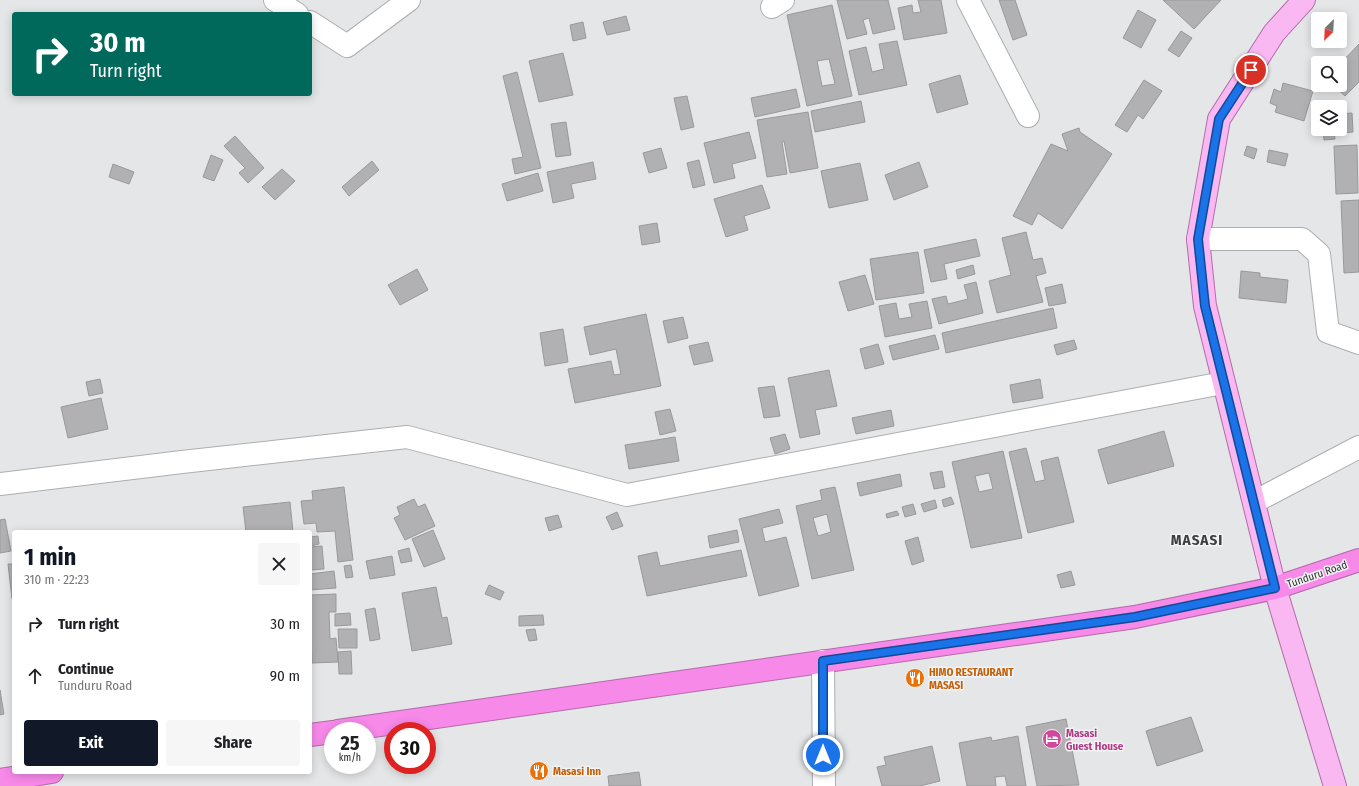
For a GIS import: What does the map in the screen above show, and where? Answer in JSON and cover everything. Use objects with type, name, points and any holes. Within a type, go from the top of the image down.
[{"type":"highway","name":"Tunduru Road","points":[[376,726],[1135,617],[1275,588],[1359,560]]},
{"type":"highway","points":[[312,735],[324,733]]},
{"type":"highway","points":[[0,780],[39,774]]},
{"type":"main road","points":[[1304,0],[1274,33],[1219,119],[1198,239],[1205,306],[1223,382],[1275,588],[1335,786]]},
{"type":"street","points":[[275,0],[294,12]]},
{"type":"street","points":[[312,23],[347,46],[408,0]]},
{"type":"street","points":[[968,0],[1028,116]]},
{"type":"street","points":[[1198,239],[1302,239],[1319,254],[1328,332],[1359,343]]},
{"type":"street","points":[[0,484],[407,437],[627,495],[1223,382]]},
{"type":"street","points":[[1254,502],[1359,447]]},
{"type":"street","points":[[823,661],[824,786]]},
{"type":"building","points":[[837,0],[888,0],[895,29],[873,34],[869,18],[863,20],[867,34],[847,39]]},
{"type":"building","points":[[918,0],[941,0],[947,33],[904,40],[898,8],[912,5],[913,13],[921,12]]},
{"type":"building","points":[[999,0],[1015,0],[1027,35],[1013,40]]},
{"type":"building","points":[[1163,0],[1221,0],[1194,29]]},
{"type":"building","points":[[832,5],[852,96],[807,106],[787,15]],"holes":[[[829,59],[835,84],[822,86],[817,61]]]},
{"type":"building","points":[[1138,10],[1156,20],[1141,48],[1123,38]]},
{"type":"building","points":[[626,16],[630,30],[607,35],[603,22]]},
{"type":"building","points":[[583,22],[586,38],[573,41],[570,25]]},
{"type":"building","points":[[1181,31],[1192,38],[1179,57],[1168,50]]},
{"type":"building","points":[[897,41],[907,85],[859,95],[849,51],[866,47],[872,72],[884,69],[879,44]]},
{"type":"building","points":[[1359,44],[1359,82],[1345,96],[1341,92],[1347,92],[1347,57]]},
{"type":"building","points":[[563,53],[573,95],[539,102],[529,61]]},
{"type":"building","points":[[517,72],[541,168],[515,174],[512,159],[523,157],[503,76]]},
{"type":"building","points":[[960,75],[968,104],[937,113],[929,84]]},
{"type":"building","points":[[1144,80],[1162,91],[1143,119],[1138,115],[1127,132],[1115,125]]},
{"type":"building","points":[[1283,83],[1313,92],[1304,121],[1275,112],[1277,106],[1270,103],[1274,89],[1281,92]]},
{"type":"building","points":[[796,89],[800,107],[755,117],[751,98]]},
{"type":"building","points":[[687,96],[694,127],[681,130],[674,98]]},
{"type":"building","points":[[861,101],[865,122],[815,132],[811,111]]},
{"type":"building","points":[[808,112],[818,168],[790,173],[784,141],[782,142],[787,174],[767,177],[757,120]]},
{"type":"building","points":[[1347,113],[1352,113],[1353,132],[1347,132]]},
{"type":"building","points":[[566,122],[571,155],[556,157],[551,124]]},
{"type":"building","points":[[1079,128],[1080,132],[1112,154],[1062,229],[1038,213],[1032,225],[1013,216],[1051,144],[1068,151],[1062,134]]},
{"type":"building","points":[[749,132],[756,158],[732,164],[735,178],[714,183],[704,143]]},
{"type":"building","points":[[235,136],[264,168],[248,183],[239,173],[245,168],[224,146]]},
{"type":"building","points":[[1324,136],[1335,136],[1335,139],[1324,140]]},
{"type":"building","points":[[1357,145],[1358,193],[1336,194],[1334,146]]},
{"type":"building","points":[[1247,146],[1257,149],[1254,159],[1244,155]]},
{"type":"building","points":[[661,148],[667,168],[649,173],[643,153]]},
{"type":"building","points":[[1269,150],[1288,154],[1285,166],[1267,162]]},
{"type":"building","points":[[211,155],[223,160],[214,181],[203,177]]},
{"type":"building","points":[[699,160],[705,185],[693,188],[687,163]]},
{"type":"building","points":[[372,161],[379,170],[349,196],[342,187]]},
{"type":"building","points":[[593,162],[596,179],[571,184],[574,198],[553,203],[547,172]]},
{"type":"building","points":[[919,162],[928,187],[894,200],[885,175]]},
{"type":"building","points":[[860,163],[868,200],[829,208],[821,171]]},
{"type":"building","points":[[113,164],[134,172],[129,184],[109,177]]},
{"type":"building","points":[[282,169],[295,181],[275,200],[262,187]]},
{"type":"building","points":[[538,173],[543,191],[507,201],[502,184]]},
{"type":"building","points":[[762,185],[770,208],[744,216],[748,230],[726,237],[714,199]]},
{"type":"building","points":[[1359,200],[1359,272],[1344,273],[1341,201]]},
{"type":"building","points":[[657,223],[660,242],[642,245],[639,226]]},
{"type":"building","points":[[1026,232],[1033,260],[1042,258],[1046,273],[1036,276],[1043,302],[997,313],[989,281],[1011,275],[1002,238]]},
{"type":"building","points":[[976,239],[980,256],[944,264],[947,279],[931,282],[924,250]]},
{"type":"building","points":[[918,252],[924,293],[876,300],[870,259]]},
{"type":"building","points":[[973,265],[975,274],[958,279],[956,270]]},
{"type":"building","points":[[417,269],[428,290],[400,305],[388,285]]},
{"type":"building","points":[[1241,271],[1260,273],[1260,277],[1288,280],[1286,303],[1239,298]]},
{"type":"building","points":[[865,275],[874,304],[848,311],[839,282]]},
{"type":"building","points":[[976,282],[983,313],[939,324],[932,299],[946,296],[948,304],[968,299],[964,285]]},
{"type":"building","points":[[1062,284],[1066,303],[1049,306],[1045,288]]},
{"type":"building","points":[[927,301],[932,328],[885,337],[879,306],[896,303],[899,319],[912,317],[909,304]]},
{"type":"building","points":[[1053,308],[1057,328],[946,353],[942,333]]},
{"type":"building","points":[[646,314],[661,386],[575,403],[568,369],[611,361],[614,375],[621,374],[616,349],[590,355],[584,327]]},
{"type":"building","points":[[683,317],[688,338],[668,343],[663,321]]},
{"type":"building","points":[[563,329],[568,362],[545,366],[540,333]]},
{"type":"building","points":[[935,335],[939,349],[893,360],[889,346]]},
{"type":"building","points":[[1074,340],[1077,349],[1057,355],[1054,345]]},
{"type":"building","points":[[708,342],[713,361],[694,365],[689,346]]},
{"type":"building","points":[[878,344],[884,364],[865,369],[860,349]]},
{"type":"building","points":[[829,370],[837,406],[815,410],[820,434],[800,438],[788,378]]},
{"type":"building","points":[[100,379],[103,393],[89,396],[86,382]]},
{"type":"building","points":[[1040,379],[1043,398],[1013,403],[1010,385]]},
{"type":"building","points":[[774,386],[780,416],[764,418],[758,388]]},
{"type":"building","points":[[101,398],[108,429],[68,438],[61,407]]},
{"type":"building","points":[[670,409],[676,431],[660,435],[655,412]]},
{"type":"building","points":[[891,410],[894,426],[856,434],[852,418]]},
{"type":"building","points":[[1164,431],[1174,466],[1108,484],[1098,450]]},
{"type":"building","points":[[785,434],[790,449],[775,454],[770,438]]},
{"type":"building","points":[[675,437],[679,461],[629,469],[625,445]]},
{"type":"building","points":[[1026,448],[1035,482],[1045,480],[1041,461],[1058,457],[1074,522],[1028,533],[1009,452]]},
{"type":"building","points":[[1003,451],[1022,538],[971,548],[952,462]],"holes":[[[989,473],[993,489],[979,492],[975,476]]]},
{"type":"building","points":[[942,471],[945,487],[934,489],[930,473]]},
{"type":"building","points":[[900,474],[902,486],[860,496],[857,483]]},
{"type":"building","points":[[344,487],[353,560],[338,562],[335,531],[317,532],[316,523],[304,524],[301,501],[313,500],[312,491]]},
{"type":"building","points":[[835,487],[854,570],[812,579],[796,506],[822,500],[820,490]],"holes":[[[827,514],[831,532],[818,536],[813,518]]]},
{"type":"building","points":[[951,497],[954,504],[944,507],[942,500]]},
{"type":"building","points":[[414,499],[418,507],[425,504],[435,526],[405,540],[394,518],[400,515],[397,507]]},
{"type":"building","points":[[935,500],[937,508],[924,512],[921,504]]},
{"type":"building","points":[[290,502],[293,530],[246,530],[243,507]]},
{"type":"building","points":[[913,504],[916,514],[905,517],[902,507]]},
{"type":"building","points":[[779,509],[783,523],[762,528],[765,542],[786,537],[799,586],[759,596],[739,519]]},
{"type":"building","points":[[897,511],[899,515],[887,518],[886,514]]},
{"type":"building","points":[[617,512],[623,526],[612,530],[606,517]]},
{"type":"building","points":[[558,515],[562,527],[549,531],[545,518]]},
{"type":"building","points":[[5,519],[11,551],[0,553],[0,520]]},
{"type":"building","points":[[433,530],[445,559],[424,567],[412,539]]},
{"type":"building","points":[[737,530],[739,542],[710,548],[708,536]]},
{"type":"building","points":[[318,536],[319,544],[312,546],[312,537]]},
{"type":"building","points":[[918,537],[924,561],[912,565],[905,541]]},
{"type":"building","points":[[322,546],[324,569],[312,570],[312,547]]},
{"type":"building","points":[[409,548],[412,561],[401,563],[398,551]]},
{"type":"building","points":[[741,550],[747,576],[647,596],[638,556],[657,552],[660,566]]},
{"type":"building","points":[[392,556],[395,575],[370,579],[366,561]]},
{"type":"building","points":[[8,564],[12,564],[12,599]]},
{"type":"building","points":[[351,565],[353,577],[346,578],[344,566]]},
{"type":"building","points":[[334,571],[336,588],[312,590],[312,574]]},
{"type":"building","points":[[1071,571],[1075,585],[1061,588],[1057,575]]},
{"type":"building","points":[[489,585],[504,592],[500,600],[485,594]]},
{"type":"building","points":[[436,587],[442,618],[447,617],[452,644],[412,651],[402,593]]},
{"type":"building","points":[[336,594],[336,612],[329,612],[330,639],[336,638],[338,662],[312,663],[312,595]]},
{"type":"building","points":[[375,608],[380,639],[370,641],[365,610]]},
{"type":"building","points":[[350,613],[351,625],[335,626],[335,614]]},
{"type":"building","points":[[543,615],[544,625],[519,626],[519,616]]},
{"type":"building","points":[[338,629],[357,629],[357,648],[339,648]]},
{"type":"building","points":[[535,629],[537,640],[529,641],[526,630]]},
{"type":"building","points":[[351,651],[352,674],[339,674],[338,652]]},
{"type":"building","points":[[0,690],[4,714],[0,715]]},
{"type":"building","points":[[1191,717],[1203,751],[1157,766],[1146,731]]},
{"type":"building","points":[[1066,719],[1079,785],[1037,786],[1026,727]]},
{"type":"building","points":[[1018,736],[1026,786],[1007,786],[1005,776],[995,777],[996,786],[967,786],[959,743],[991,737],[992,741]]},
{"type":"building","points":[[932,746],[940,781],[920,786],[882,786],[877,767],[886,765],[884,757]]},
{"type":"building","points":[[639,772],[641,786],[609,786],[608,776]]},
{"type":"place","name":"HIMO RESTAURANT MASASI","points":[[915,678]]},
{"type":"place","name":"Masasi Guest House","points":[[1052,739]]},
{"type":"place","name":"Masasi Inn","points":[[539,771]]},
{"type":"district","name":"MASASI","points":[[1197,540]]},
{"type":"route","points":[[823,755],[823,661],[1135,617],[1275,588],[1205,306],[1198,239],[1203,203],[1219,119],[1251,70]]}]
